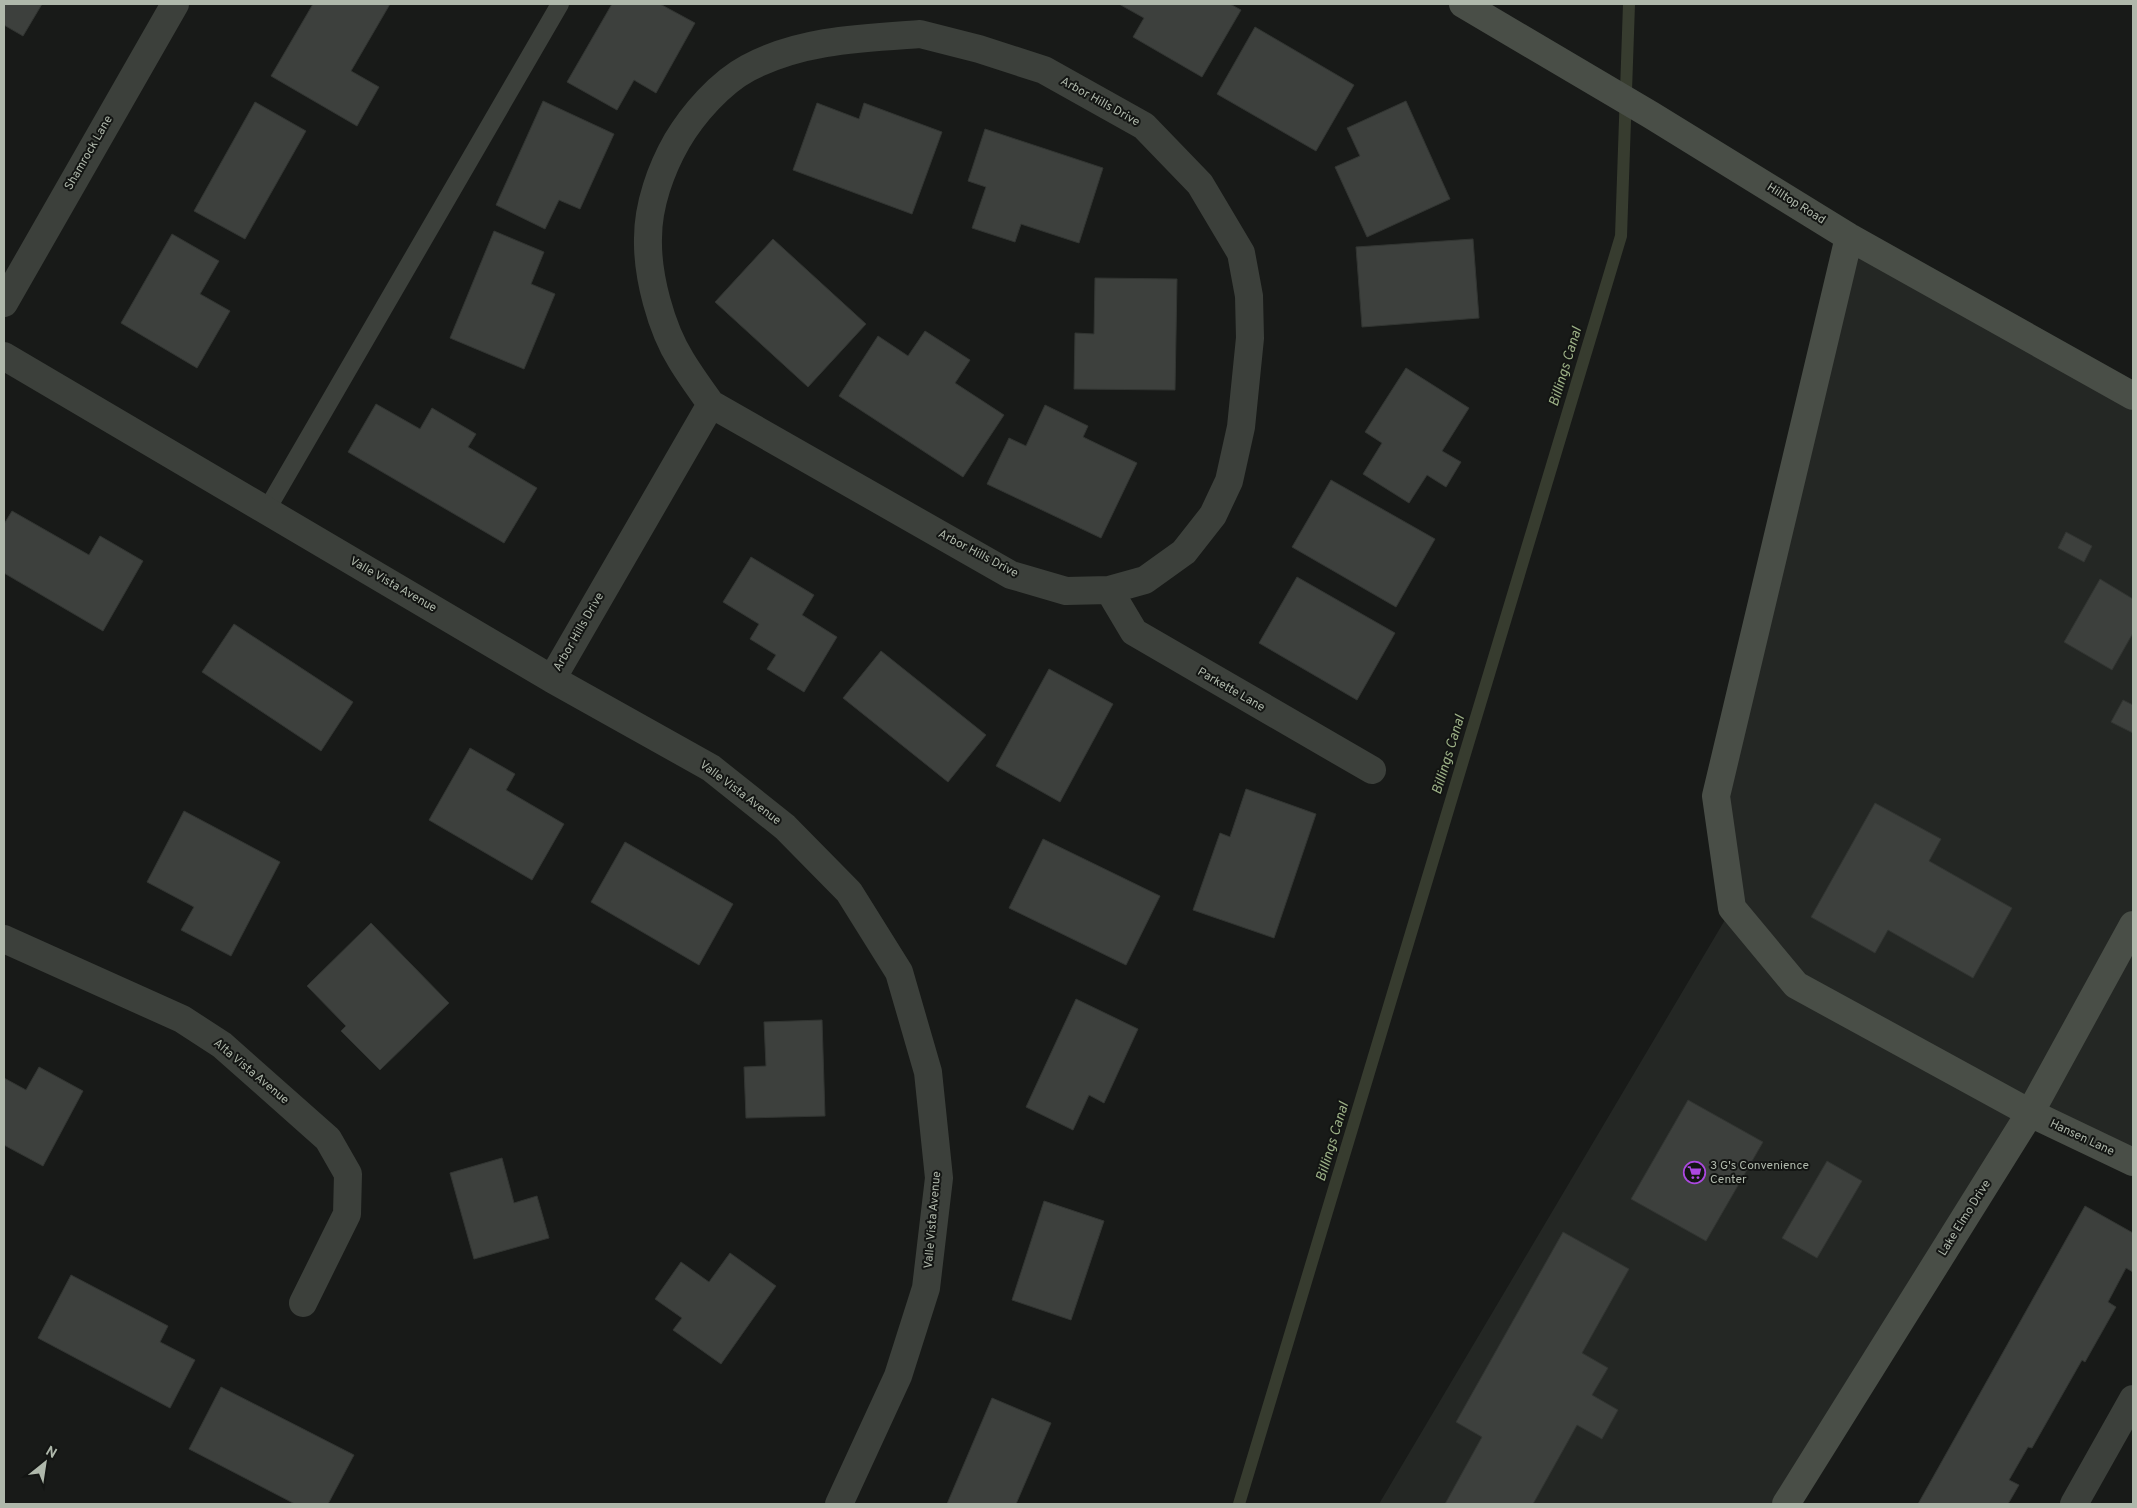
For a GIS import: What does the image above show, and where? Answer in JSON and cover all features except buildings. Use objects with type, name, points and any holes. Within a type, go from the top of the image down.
[{"type":"main road","name":"Hilltop Road","points":[[1463,4],[1651,115],[1849,237],[2133,396]]},
{"type":"main road","name":"Hansen Lane","points":[[1849,237],[1716,796],[1732,908],[1796,985],[2030,1113],[2133,1162]]},
{"type":"main road","name":"Lake Elmo Drive","points":[[1786,1504],[2030,1113],[2133,925]]},
{"type":"street","name":"Shamrock Lane","points":[[4,303],[175,4]]},
{"type":"street","name":"Arbor Hills Drive","points":[[920,34],[979,49],[1044,70],[1144,126],[1200,184],[1241,253],[1249,296],[1250,338],[1241,426],[1228,481],[1213,515],[1184,552],[1145,580],[1109,590],[1066,591],[1011,575],[711,404],[680,359],[661,316],[650,270],[648,237],[654,196],[669,155],[690,120],[710,99],[746,69],[781,54],[846,40],[920,34]]},
{"type":"street","name":"Valle Vista Avenue","points":[[4,356],[552,679],[711,768],[785,827],[849,892],[899,972],[928,1072],[939,1178],[926,1288],[898,1376],[839,1504]]},
{"type":"street","name":"Arbor Hills Drive","points":[[552,679],[711,404]]},
{"type":"street","name":"Parkette Lane","points":[[1109,590],[1134,632],[1372,770]]},
{"type":"street","name":"Alta Vista Avenue","points":[[4,939],[182,1019],[222,1045],[328,1139],[348,1174],[347,1214],[303,1303]]},
{"type":"street","points":[[2074,1504],[2133,1399]]},
{"type":"lane","points":[[266,511],[560,4]]},
{"type":"shaded area","points":[[1849,237],[2133,398],[2133,1162],[2030,1114],[1789,1504],[1379,1504],[1732,908],[1716,796]]},
{"type":"waterway","name":"Billings Canal","points":[[1239,1504],[1621,236],[1629,4]]},
{"type":"place","name":"3 G's Convenience Center","points":[[1694,1173]]}]
